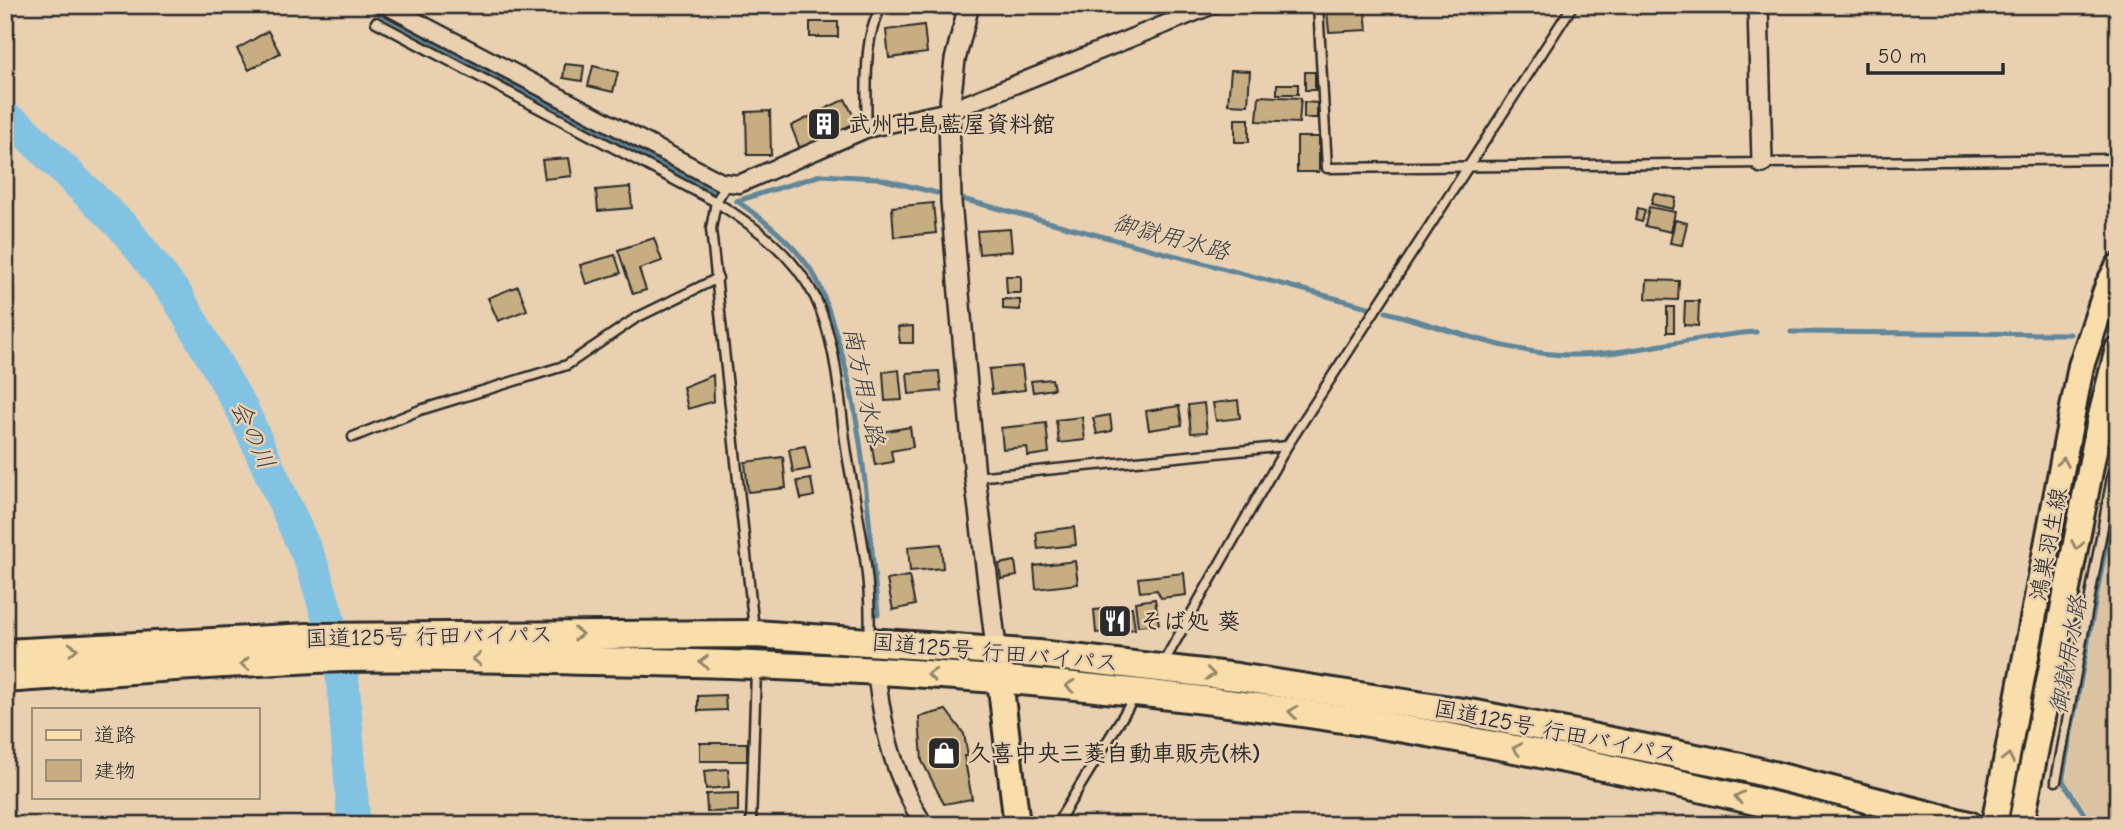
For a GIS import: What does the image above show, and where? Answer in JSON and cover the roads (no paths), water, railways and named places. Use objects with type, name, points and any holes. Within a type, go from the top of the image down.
[{"type":"highway","name":"国道125号 行田バイパス","points":[[5,653],[310,648],[755,634],[996,650],[1161,667],[1315,688],[1605,738],[1766,773],[1969,825]]},
{"type":"highway","name":"国道125号 行田バイパス","points":[[341,647],[756,663],[1138,692],[1317,715],[1473,741],[1603,766],[1853,825]]},
{"type":"highway","name":"国道125号 行田バイパス","points":[[5,678],[310,648]]},
{"type":"main road","name":"鴻巣羽生線","points":[[1994,825],[2081,366],[2108,285],[2118,267]]},
{"type":"main road","name":"鴻巣羽生線","points":[[2021,825],[2117,355]]},
{"type":"main road","points":[[1000,680],[1017,825]]},
{"type":"street","points":[[385,5],[727,183],[739,184],[866,129],[949,111],[1213,5]]},
{"type":"street","points":[[969,5],[955,60],[949,111],[951,201],[975,477],[1000,680]]},
{"type":"street","points":[[1758,5],[1762,163]]},
{"type":"street","points":[[876,671],[883,729],[906,795],[924,825]]},
{"type":"lane","points":[[866,129],[870,43],[877,14],[883,5]]},
{"type":"lane","points":[[1318,5],[1327,168],[2118,159]]},
{"type":"lane","points":[[1161,667],[1287,446],[1573,5]]},
{"type":"lane","points":[[376,22],[716,202],[760,230],[790,260],[815,298],[835,367],[870,617],[868,641]]},
{"type":"lane","points":[[727,183],[716,202],[711,229],[755,634]]},
{"type":"lane","points":[[353,437],[421,410],[567,365],[636,318],[718,278]]},
{"type":"lane","points":[[2056,781],[2118,445]]},
{"type":"lane","points":[[975,477],[1287,446]]},
{"type":"lane","points":[[751,825],[756,663]]},
{"type":"lane","points":[[1056,825],[1138,692]]},
{"type":"waterway","name":"南方用水路","points":[[364,5],[715,193]]},
{"type":"waterway","name":"会の川","points":[[5,118],[21,128],[125,229],[177,296],[243,411],[313,567],[329,621],[343,681],[354,825]]},
{"type":"waterway","name":"御獄用水路","points":[[737,201],[821,175],[877,178],[937,193]]},
{"type":"waterway","name":"御獄用水路","points":[[962,199],[1372,308]]},
{"type":"waterway","name":"南方用水路","points":[[737,201],[795,250],[815,276],[826,303],[852,395],[868,505],[878,614]]},
{"type":"waterway","name":"御獄用水路","points":[[1386,312],[1479,340],[1551,354],[1620,352],[1756,332]]},
{"type":"waterway","name":"御獄用水路","points":[[1791,332],[2070,334]]},
{"type":"waterway","name":"御獄用水路","points":[[2095,825],[2090,823],[2063,781],[2063,776],[2118,481]]},
{"type":"place","name":"武州中島藍屋資料館","points":[[824,124]]},
{"type":"place","name":"そば処 葵","points":[[1115,621]]},
{"type":"place","name":"久喜中央三菱自動車販売(株)","points":[[944,753]]}]
